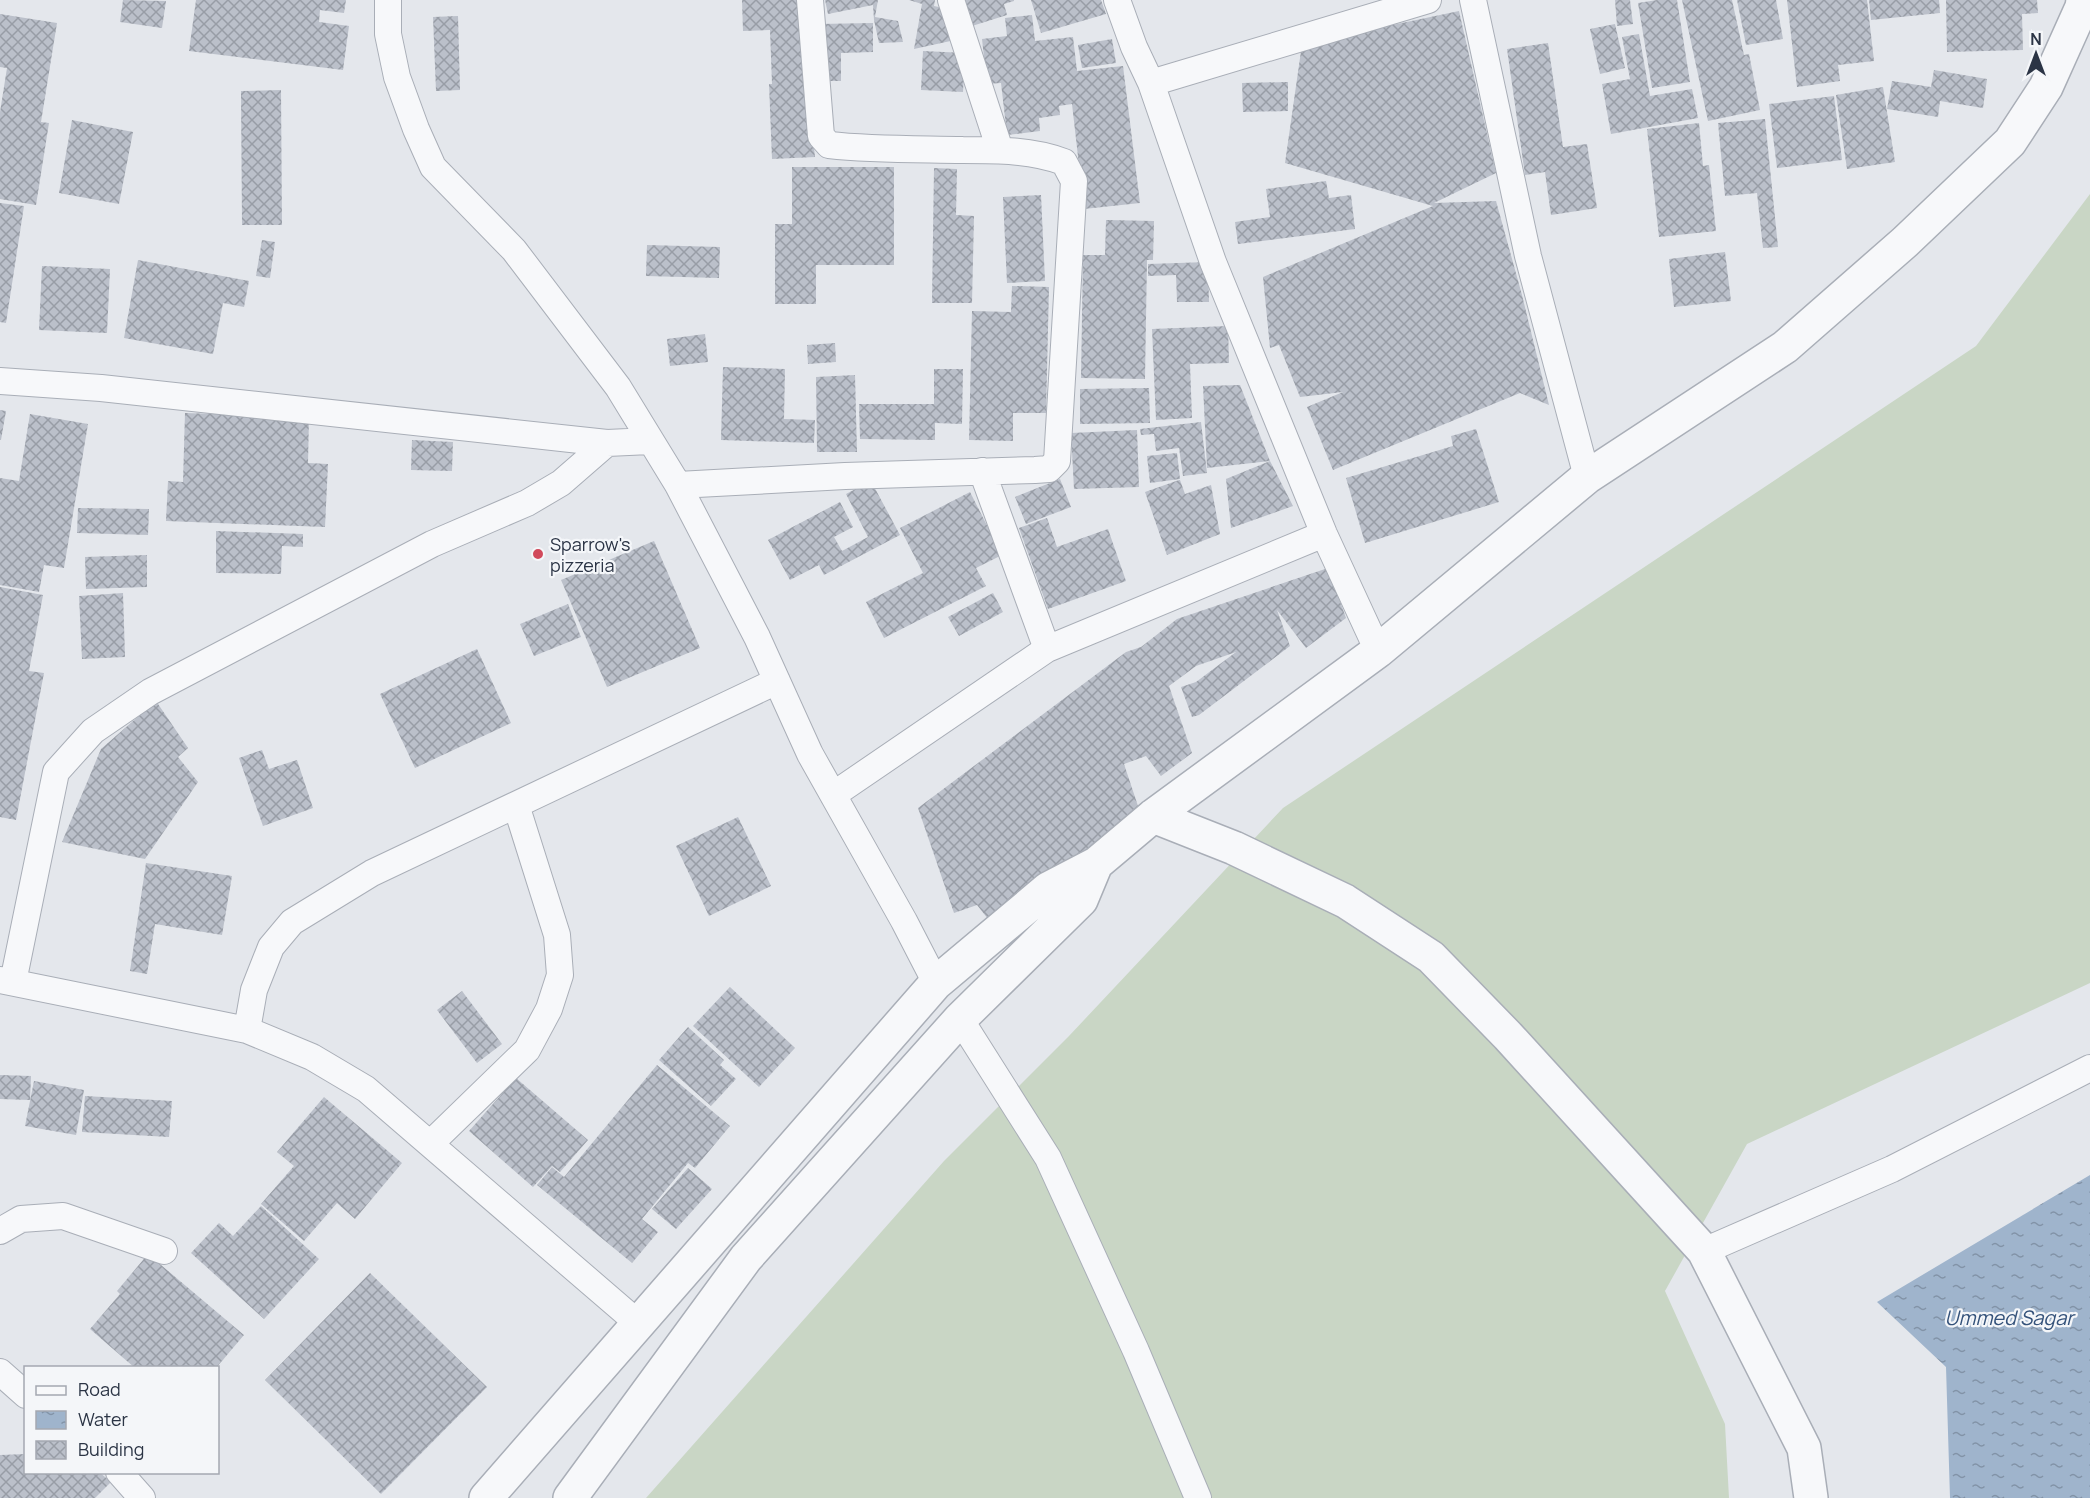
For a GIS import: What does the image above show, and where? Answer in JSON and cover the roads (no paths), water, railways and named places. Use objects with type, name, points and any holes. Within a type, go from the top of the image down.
[{"type":"street","points":[[388,0],[388,34],[397,78],[416,129],[434,167],[514,250],[618,387],[678,485],[757,637],[810,754],[936,983]]},
{"type":"street","points":[[678,485],[1049,469],[1057,461],[1074,181],[1064,162],[1045,155],[1000,150],[859,149],[829,145],[821,136],[810,0]]},
{"type":"street","points":[[951,0],[1000,150]]},
{"type":"street","points":[[1118,0],[1134,47],[1151,82],[1213,262],[1324,534],[1378,651]]},
{"type":"street","points":[[1151,82],[1428,0]]},
{"type":"street","points":[[1473,0],[1528,256],[1587,477]]},
{"type":"street","points":[[486,1498],[936,983],[1048,889],[1096,864],[1153,816],[1378,651],[1587,477],[1785,347],[1905,242],[2010,142],[2046,87],[2082,7],[2083,0]]},
{"type":"street","points":[[0,381],[113,390],[608,443],[650,441]]},
{"type":"street","points":[[608,443],[561,483],[527,503],[432,544],[150,692],[93,731],[57,772],[7,981],[247,1030],[312,1057],[366,1089],[639,1324]]},
{"type":"street","points":[[982,471],[1047,649]]},
{"type":"street","points":[[833,795],[1047,649],[1324,534]]},
{"type":"street","points":[[247,1030],[254,990],[271,947],[292,922],[372,873],[777,681]]},
{"type":"street","points":[[430,1144],[527,1050],[549,1009],[560,975],[557,935],[516,805]]},
{"type":"street","points":[[1153,816],[1234,848],[1345,901],[1431,957],[1508,1036],[1704,1251],[1804,1448],[1811,1498]]},
{"type":"street","points":[[570,1498],[746,1258],[960,1019],[1081,900],[1096,864]]},
{"type":"street","points":[[960,1019],[1048,1158],[1136,1351],[1198,1498]]},
{"type":"street","points":[[1704,1251],[1892,1169],[2090,1068]]},
{"type":"street","points":[[0,1232],[21,1219],[63,1216],[164,1251]]},
{"type":"street","points":[[0,1372],[24,1393]]},
{"type":"street","points":[[120,1474],[142,1498]]},
{"type":"water","name":"Ummed Sagar","points":[[2090,1175],[2090,1498],[1950,1498],[1946,1367],[1877,1302]]},
{"type":"place","name":"Sparrow's pizzeria","points":[[538,554]]}]
